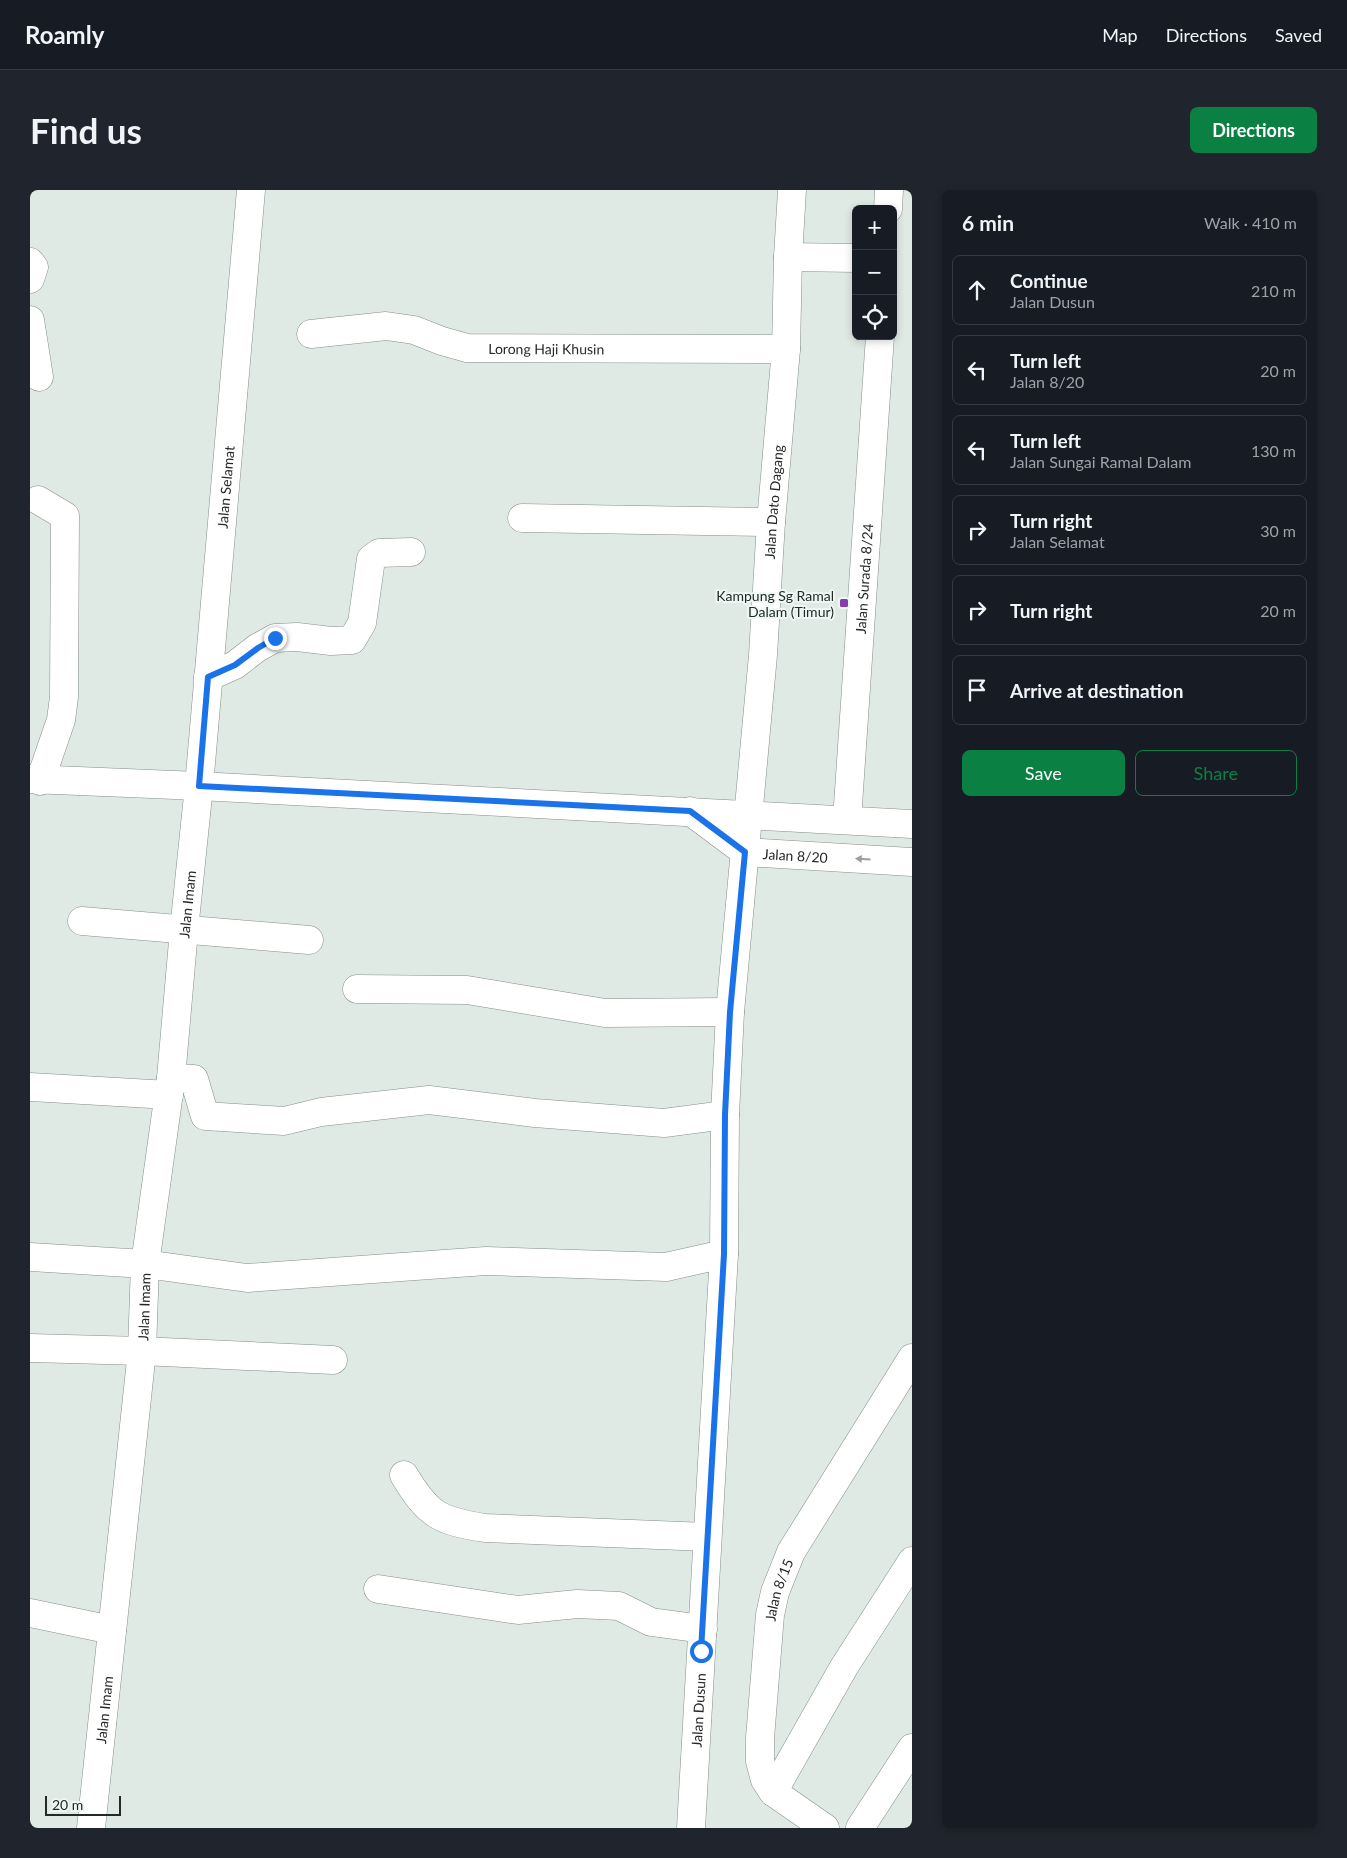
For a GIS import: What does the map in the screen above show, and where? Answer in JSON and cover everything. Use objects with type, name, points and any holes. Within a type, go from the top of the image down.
[{"type":"street","name":"Jalan Selamat","points":[[199,786],[251,190]]},
{"type":"street","name":"Jalan Dato Dagang","points":[[749,814],[786,349],[792,190]]},
{"type":"street","points":[[888,205],[889,190]]},
{"type":"street","points":[[788,257],[852,258]]},
{"type":"street","points":[[30,262],[34,267],[30,279]]},
{"type":"street","points":[[30,320],[39,377]]},
{"type":"street","name":"Lorong Haji Khusin","points":[[311,334],[386,326],[414,330],[467,348],[786,349]]},
{"type":"street","name":"Jalan Surada 8/24","points":[[847,820],[880,340]]},
{"type":"street","points":[[38,500],[65,516],[64,697],[61,720],[35,780],[199,786],[912,824]]},
{"type":"street","points":[[522,518],[771,522]]},
{"type":"street","points":[[208,677],[235,665],[275,638],[297,637],[331,641],[352,640],[362,623],[371,559],[379,554],[412,552]]},
{"type":"street","name":"Jalan Imam","points":[[92,1828],[142,1351],[145,1264],[170,1086],[199,786]]},
{"type":"street","name":"Jalan 8/20","points":[[690,811],[745,852],[912,862]]},
{"type":"street","name":"Jalan Dusun","points":[[691,1828],[724,1254],[725,1115],[730,1012],[749,814]]},
{"type":"street","points":[[82,921],[310,940]]},
{"type":"street","points":[[356,989],[467,990],[605,1013],[730,1012]]},
{"type":"street","points":[[30,1087],[170,1086],[194,1079],[204,1116],[284,1121],[321,1112],[429,1100],[535,1113],[664,1123],[725,1115]]},
{"type":"street","points":[[30,1257],[145,1264],[247,1278],[486,1261],[666,1267],[724,1254]]},
{"type":"street","points":[[30,1348],[333,1360]]},
{"type":"street","name":"Jalan 8/15","points":[[773,1792],[765,1780],[760,1761],[760,1738],[768,1635],[775,1592],[791,1552],[912,1358]]},
{"type":"street","points":[[404,1475],[418,1498],[435,1514],[457,1524],[485,1528],[708,1537]]},
{"type":"street","points":[[826,1828],[773,1792],[844,1667],[912,1561]]},
{"type":"street","points":[[378,1589],[518,1610],[577,1604],[619,1606],[651,1622],[703,1629]]},
{"type":"street","points":[[30,1612],[112,1630]]},
{"type":"street","points":[[860,1828],[912,1748]]},
{"type":"place","name":"Kampung Sg Ramal Dalam (Timur)","points":[[844,603]]},
{"type":"route","points":[[275,638],[235,665],[208,677],[199,786],[690,811],[745,852],[730,1012],[725,1115],[724,1254],[701,1651]]}]
